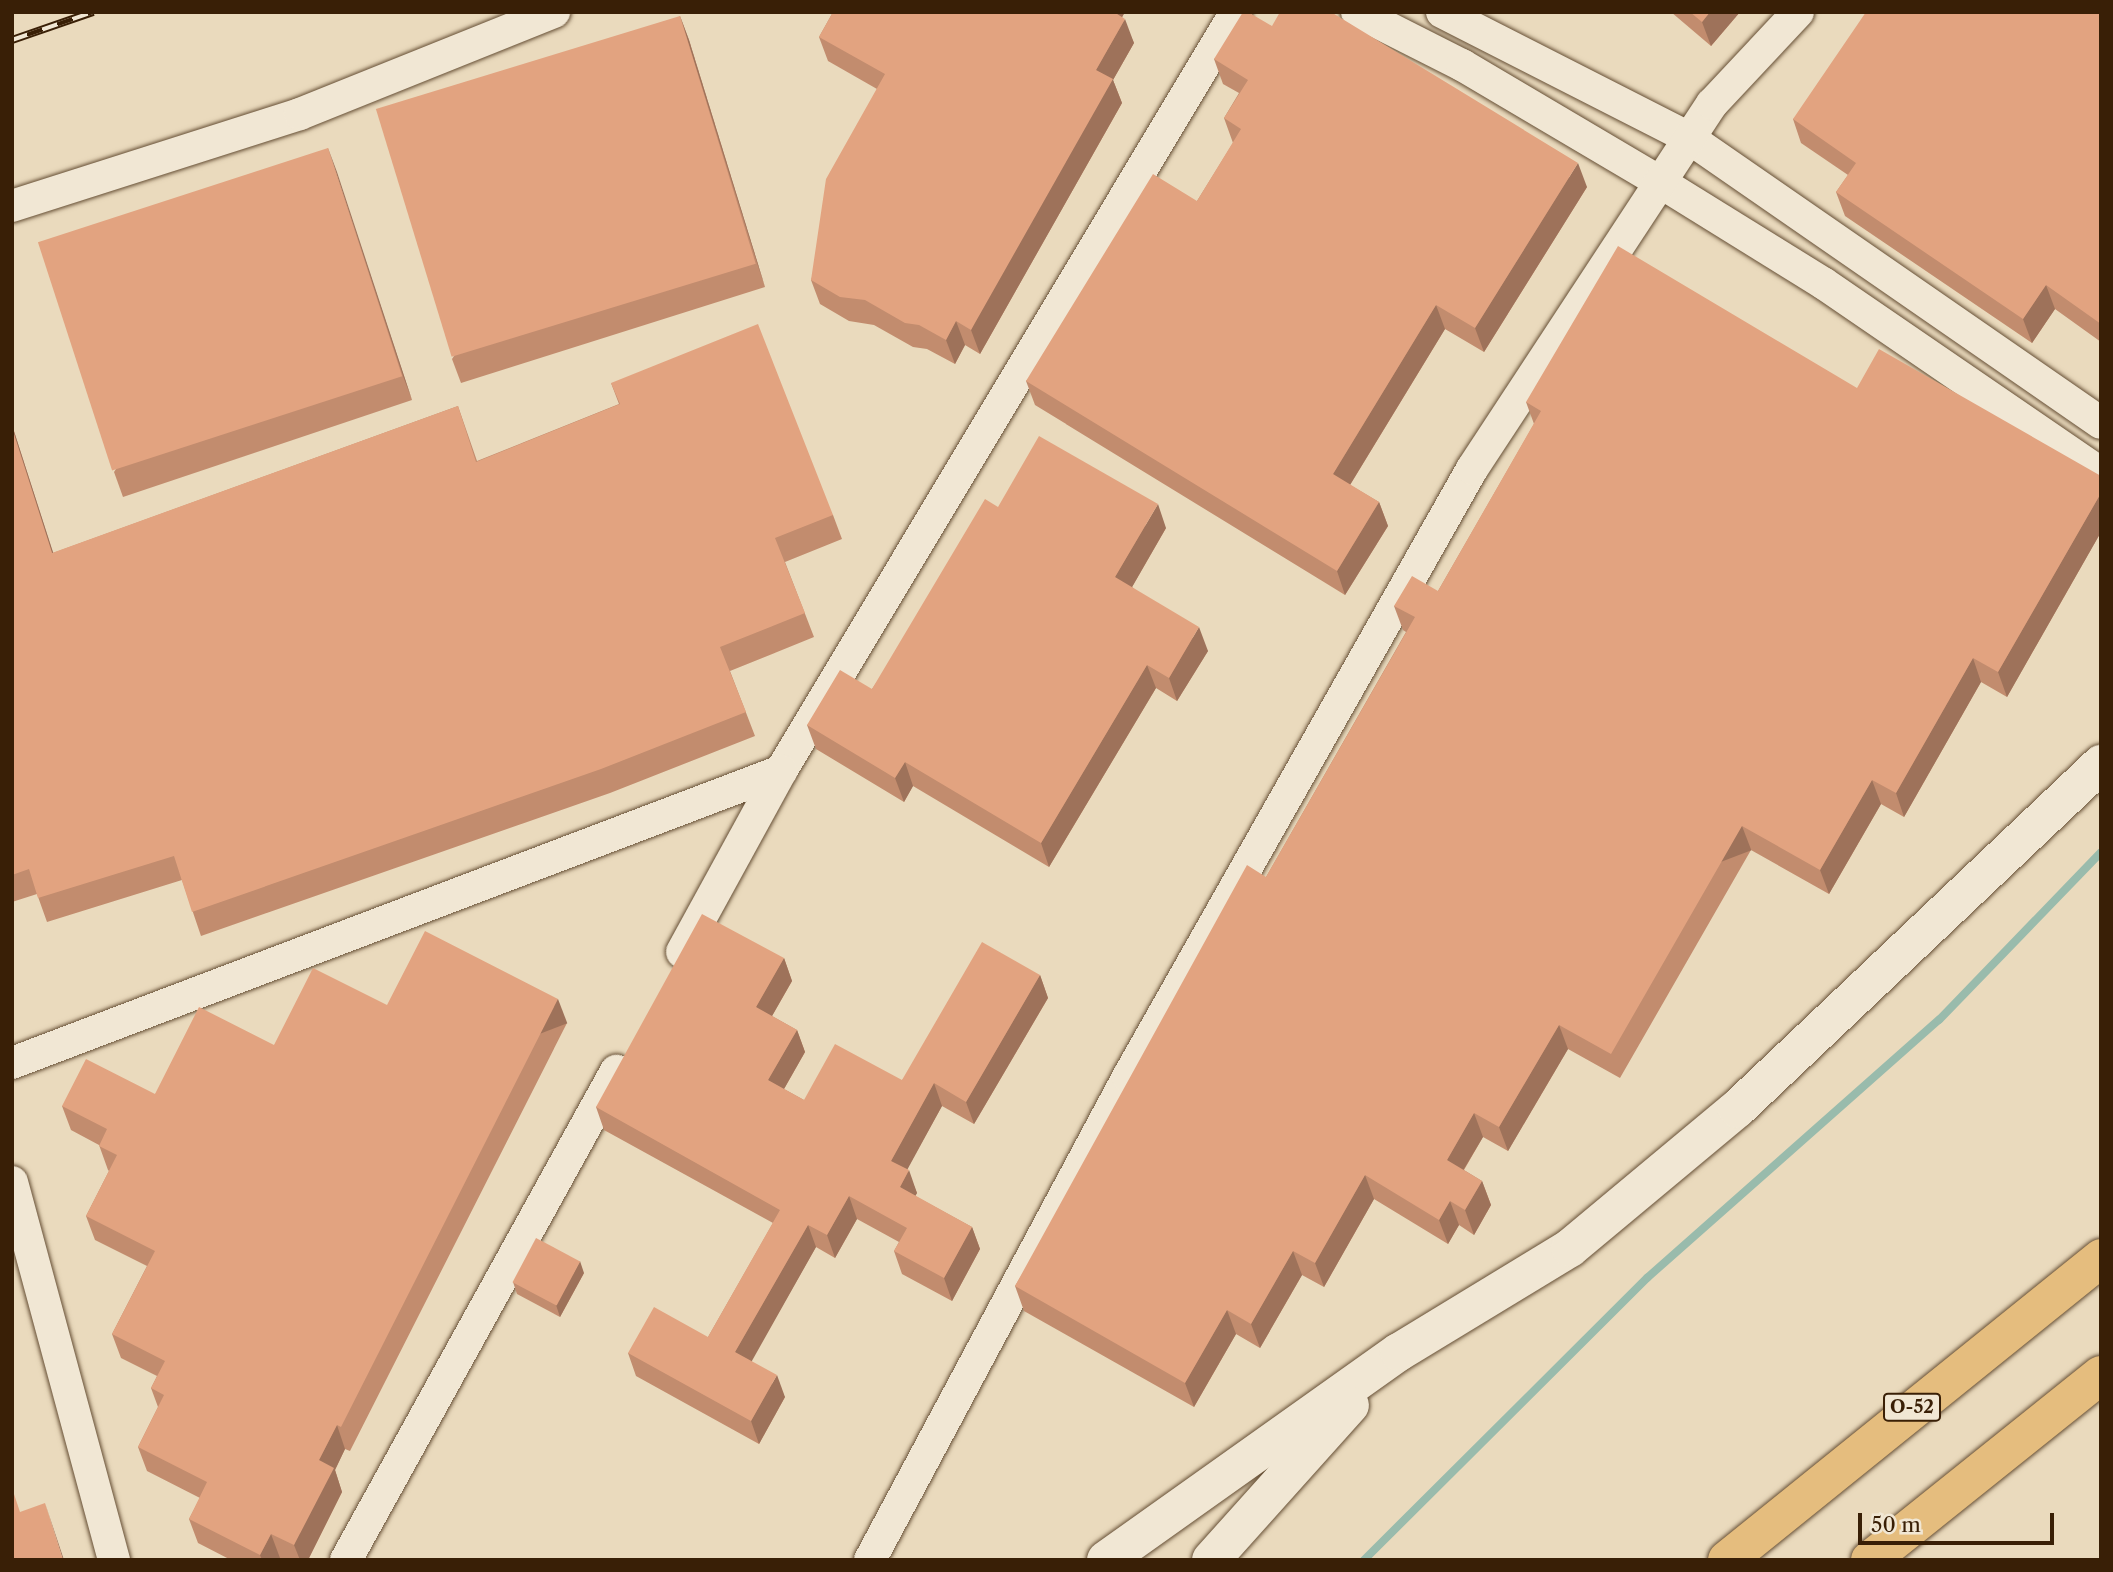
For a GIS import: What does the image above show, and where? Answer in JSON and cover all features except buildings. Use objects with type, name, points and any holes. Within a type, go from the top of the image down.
[{"type":"highway","name":"O-52","points":[[1727,1560],[2101,1258]]},
{"type":"highway","points":[[1870,1560],[2101,1375]]},
{"type":"main road","points":[[1106,1560],[1399,1352],[1570,1248],[1737,1109],[2101,764]]},
{"type":"main road","points":[[1211,1560],[1399,1352]]},
{"type":"street","points":[[12,206],[300,114],[554,12]]},
{"type":"street","points":[[668,978],[781,771],[1236,12]]},
{"type":"street","points":[[1357,12],[1462,65],[1660,182],[1823,283],[2101,472]]},
{"type":"street","points":[[1442,12],[1689,138],[2101,423]]},
{"type":"street","points":[[870,1560],[1128,1077],[1472,469],[1712,104],[1798,12]]},
{"type":"street","points":[[12,1063],[781,771]]},
{"type":"street","points":[[346,1560],[628,1050]]},
{"type":"street","points":[[12,1182],[114,1560]]},
{"type":"waterway","points":[[1364,1560],[1647,1278],[1939,1020],[2101,852]]},
{"type":"railway","points":[[12,40],[93,12]]}]
